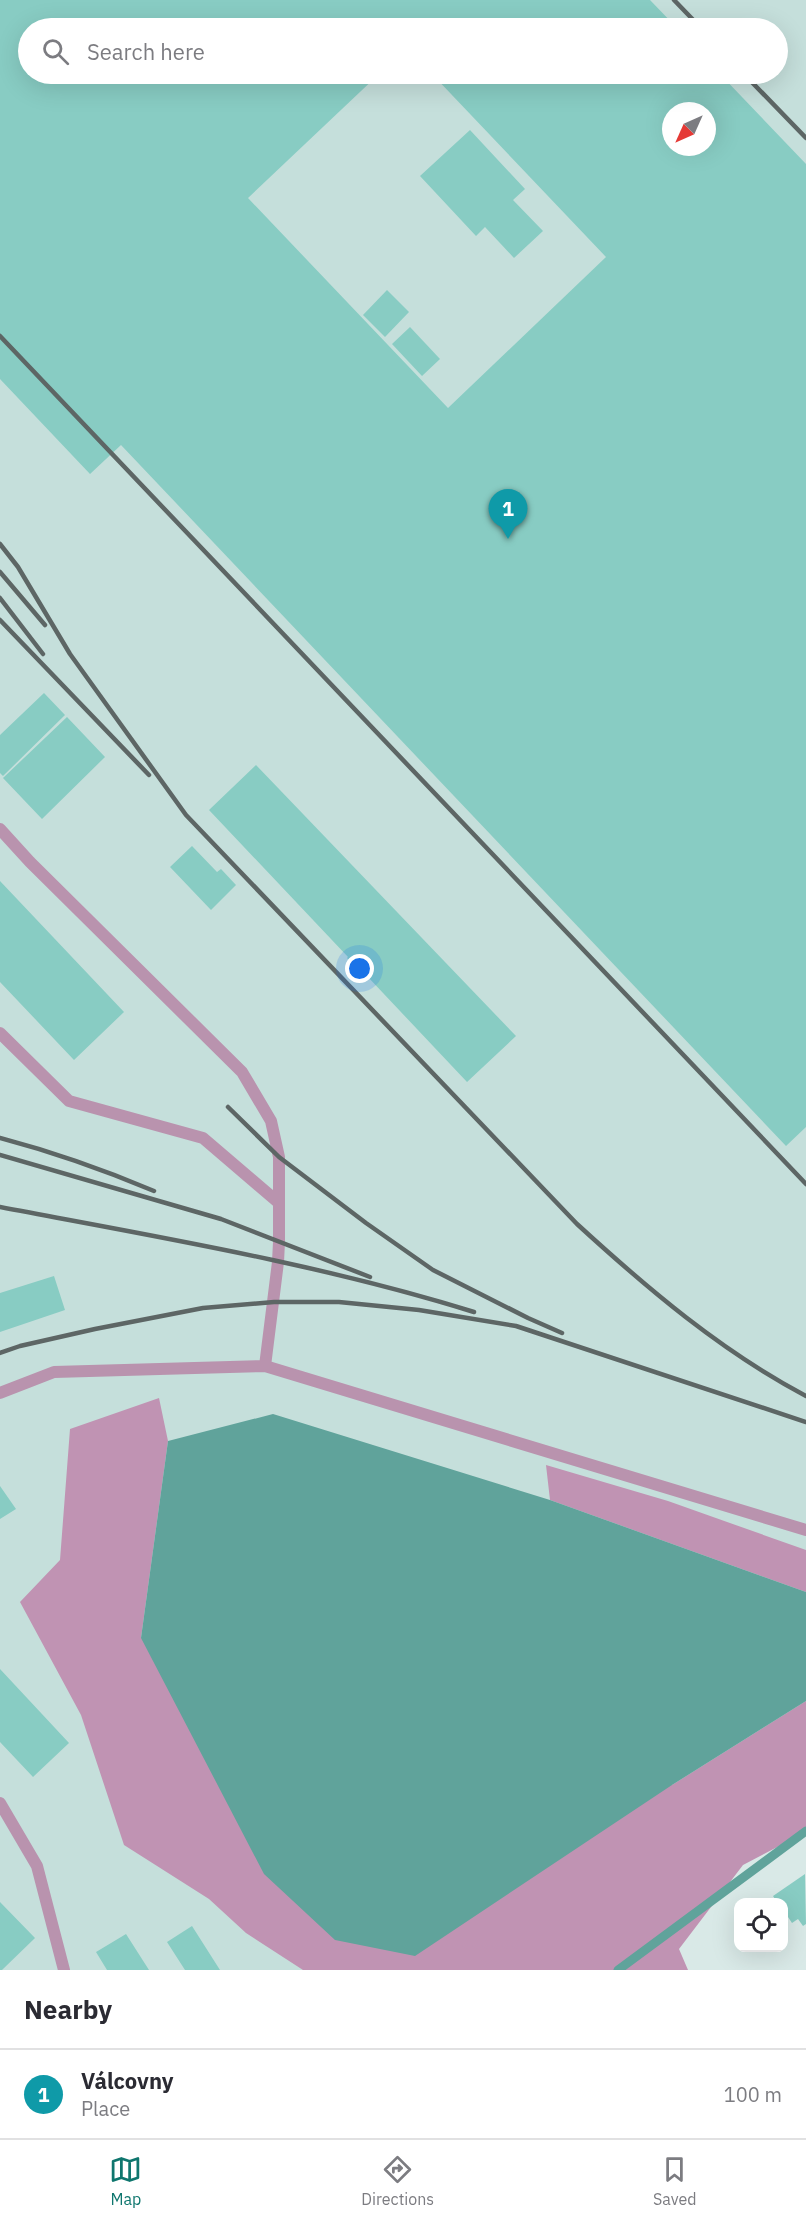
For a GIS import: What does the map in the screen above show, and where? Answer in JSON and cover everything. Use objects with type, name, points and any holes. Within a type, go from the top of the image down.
[{"type":"lane","points":[[0,829],[30,862],[242,1072],[271,1121],[279,1157],[279,1263],[265,1366]]},
{"type":"lane","points":[[0,1033],[69,1101],[203,1138],[279,1203]]},
{"type":"lane","points":[[0,1393],[54,1372],[265,1366],[806,1530]]},
{"type":"lane","points":[[0,1803],[37,1866],[64,1970]]},
{"type":"shaded area","points":[[0,0],[806,0],[806,1743],[481,1970],[0,1970]]},
{"type":"shaded area","points":[[159,1398],[168,1441],[141,1638],[672,1785],[806,1701],[806,1832],[743,1865],[679,1949],[688,1970],[303,1970],[246,1933],[209,1899],[124,1845],[81,1715],[20,1602],[60,1560],[70,1429]]},
{"type":"shaded area","points":[[546,1465],[668,1501],[806,1550],[806,1592],[550,1500]]},
{"type":"water","points":[[273,1414],[550,1500],[806,1592],[806,1701],[672,1785],[415,1956],[335,1940],[264,1874],[141,1638],[168,1441]]},
{"type":"building","points":[[0,0],[650,0],[667,18],[18,18],[18,84],[368,84],[248,198],[448,408],[606,257],[442,84],[730,84],[806,164],[806,1127],[786,1146],[121,445],[90,474],[0,379]]},
{"type":"building","points":[[470,130],[525,189],[513,200],[543,231],[514,258],[485,227],[476,236],[420,176]]},
{"type":"building","points":[[387,290],[409,312],[385,337],[363,315]]},
{"type":"building","points":[[410,327],[440,359],[422,376],[392,344]]},
{"type":"building","points":[[44,693],[65,715],[3,776],[0,773],[0,735]]},
{"type":"building","points":[[67,717],[105,757],[42,819],[3,778]]},
{"type":"building","points":[[256,765],[516,1036],[467,1082],[367,976],[365,978],[348,957],[209,810]]},
{"type":"building","points":[[192,846],[217,872],[221,869],[236,885],[211,910],[170,867]]},
{"type":"building","points":[[0,881],[124,1012],[74,1060],[0,982]]},
{"type":"building","points":[[54,1276],[65,1310],[0,1332],[0,1293]]},
{"type":"building","points":[[0,1486],[16,1509],[0,1519]]},
{"type":"building","points":[[0,1669],[69,1743],[33,1777],[0,1742]]},
{"type":"building","points":[[805,1874],[806,1924],[803,1926],[798,1919],[792,1923],[788,1917],[788,1898],[774,1898],[773,1896]]},
{"type":"building","points":[[0,1902],[35,1938],[2,1970],[0,1970]]},
{"type":"building","points":[[192,1926],[220,1970],[185,1970],[167,1942]]},
{"type":"building","points":[[126,1934],[149,1970],[107,1970],[96,1952]]},
{"type":"waterway","points":[[618,1970],[806,1831]]},
{"type":"railway","points":[[674,0],[691,18]]},
{"type":"railway","points":[[754,84],[806,138]]},
{"type":"railway","points":[[0,336],[806,1184]]},
{"type":"railway","points":[[0,544],[18,567],[70,654],[186,815],[577,1224],[686,1318],[744,1359],[806,1396]]},
{"type":"railway","points":[[0,572],[45,625]]},
{"type":"railway","points":[[0,598],[43,654]]},
{"type":"railway","points":[[0,620],[149,775]]},
{"type":"railway","points":[[228,1107],[279,1157],[433,1270],[562,1333]]},
{"type":"railway","points":[[0,1138],[78,1162],[154,1191]]},
{"type":"railway","points":[[0,1155],[221,1219],[370,1277]]},
{"type":"railway","points":[[0,1207],[298,1266],[474,1312]]},
{"type":"railway","points":[[0,1353],[20,1346],[95,1329],[203,1308],[274,1302],[339,1302],[419,1310],[516,1326],[806,1422]]},
{"type":"place","name":"Válcovny","points":[[508,539]]}]
